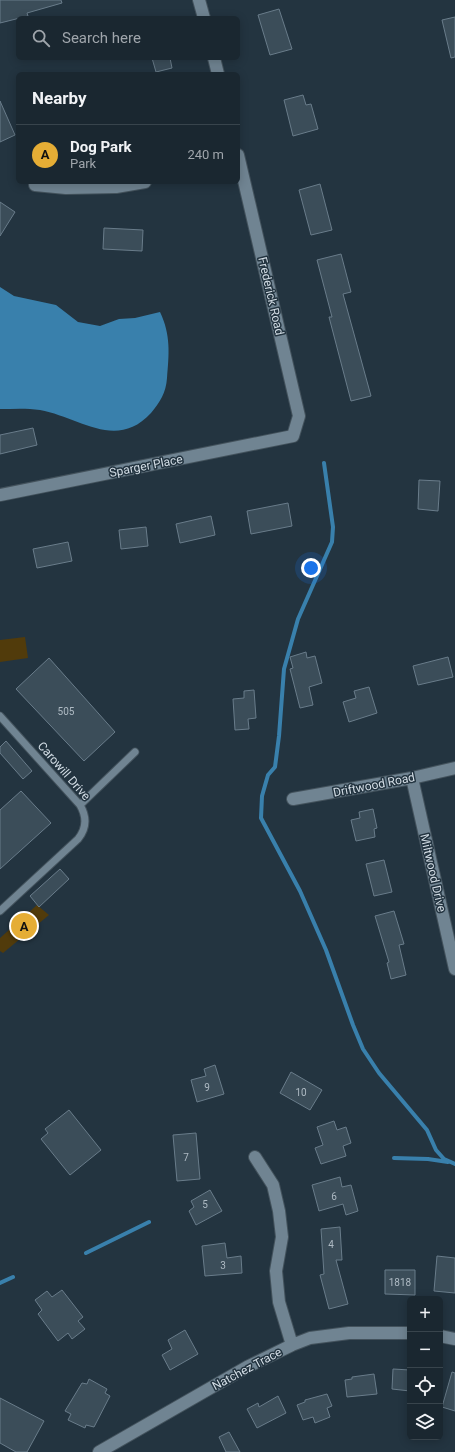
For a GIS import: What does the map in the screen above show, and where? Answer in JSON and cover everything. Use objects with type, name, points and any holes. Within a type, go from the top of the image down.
[{"type":"street","points":[[199,0],[203,16]]},
{"type":"street","points":[[214,60],[218,72]]},
{"type":"street","name":"Frederick Road","points":[[240,164],[299,416],[292,436]]},
{"type":"street","points":[[35,185],[66,188],[108,187],[130,184]]},
{"type":"street","name":"Sparger Place","points":[[0,495],[292,436]]},
{"type":"street","name":"Driftwood Road","points":[[293,799],[412,778],[455,768]]},
{"type":"street","name":"Miltwood Drive","points":[[412,778],[455,969]]},
{"type":"street","points":[[255,1157],[273,1185],[279,1211],[282,1237],[276,1271],[278,1294],[292,1345]]},
{"type":"street","name":"Natchez Trace","points":[[99,1452],[246,1367],[310,1338],[349,1333],[407,1333]]},
{"type":"street","points":[[443,1337],[455,1339]]},
{"type":"lane","name":"Carowill Drive","points":[[0,716],[80,805],[86,819],[83,833],[78,839],[0,911]]},
{"type":"lane","points":[[80,805],[135,752]]},
{"type":"shaded area","points":[[25,637],[28,658],[0,662],[0,640]]},
{"type":"shaded area","points":[[37,905],[49,915],[3,953],[0,951],[0,938]]},
{"type":"water","points":[[0,287],[14,296],[56,305],[78,322],[100,326],[119,319],[135,318],[160,312],[164,320],[168,337],[169,353],[167,378],[162,397],[151,413],[138,424],[124,430],[111,431],[83,424],[40,410],[0,409]]},
{"type":"building","points":[[0,0],[61,0],[62,3],[27,13],[28,16],[16,16],[16,19],[0,23]]},
{"type":"building","points":[[279,9],[292,49],[270,55],[258,15]]},
{"type":"building","points":[[455,17],[455,57],[451,58],[442,20]]},
{"type":"building","points":[[153,60],[170,60],[172,68],[156,72]]},
{"type":"building","points":[[303,95],[306,105],[311,104],[318,129],[293,136],[284,100]]},
{"type":"building","points":[[0,101],[15,135],[0,142]]},
{"type":"building","points":[[320,184],[332,230],[311,235],[299,190]]},
{"type":"building","points":[[0,202],[15,212],[0,236]]},
{"type":"building","points":[[104,228],[143,230],[142,251],[103,249]]},
{"type":"building","points":[[341,254],[351,292],[343,294],[371,396],[351,401],[329,317],[332,317],[317,260]]},
{"type":"building","points":[[33,428],[37,445],[0,454],[0,435]]},
{"type":"building","points":[[419,480],[440,481],[438,511],[418,509]]},
{"type":"building","points":[[288,503],[292,526],[251,534],[247,511]]},
{"type":"building","points":[[211,516],[215,535],[180,543],[176,524]]},
{"type":"building","points":[[146,527],[148,546],[121,549],[119,530]]},
{"type":"building","points":[[68,542],[72,561],[37,568],[33,549]]},
{"type":"building","points":[[306,652],[307,658],[315,656],[322,683],[309,687],[313,705],[300,708],[290,669],[293,668],[290,657]]},
{"type":"building","points":[[448,657],[453,677],[418,685],[413,666]]},
{"type":"building","points":[[49,658],[115,732],[84,761],[16,689]]},
{"type":"building","points":[[369,687],[377,713],[349,722],[343,702],[356,698],[354,691]]},
{"type":"building","points":[[254,690],[256,718],[248,719],[249,729],[235,730],[233,699],[244,698],[244,691]]},
{"type":"building","points":[[6,741],[32,771],[23,779],[0,753],[0,747]]},
{"type":"building","points":[[21,791],[51,823],[0,869],[0,810]]},
{"type":"building","points":[[373,809],[377,828],[374,829],[375,837],[356,841],[351,820],[360,818],[359,812]]},
{"type":"building","points":[[384,860],[392,892],[374,896],[366,864]]},
{"type":"building","points":[[60,869],[69,879],[39,907],[30,896]]},
{"type":"building","points":[[394,911],[404,944],[399,945],[406,975],[391,979],[387,963],[389,962],[375,916]]},
{"type":"building","points":[[215,1065],[224,1094],[197,1102],[191,1080],[206,1076],[204,1069]]},
{"type":"building","points":[[291,1072],[322,1090],[310,1110],[280,1093]]},
{"type":"building","points":[[69,1110],[101,1150],[70,1175],[41,1139],[48,1133],[45,1129]]},
{"type":"building","points":[[334,1121],[337,1130],[346,1127],[351,1143],[343,1146],[346,1156],[321,1164],[315,1148],[323,1145],[317,1127]]},
{"type":"building","points":[[196,1133],[200,1179],[177,1181],[173,1135]]},
{"type":"building","points":[[340,1177],[342,1187],[351,1185],[358,1211],[346,1215],[343,1204],[319,1211],[312,1185]]},
{"type":"building","points":[[210,1190],[222,1211],[196,1225],[189,1211],[194,1207],[191,1201]]},
{"type":"building","points":[[340,1227],[342,1260],[336,1260],[348,1304],[329,1309],[320,1275],[324,1274],[321,1229]]},
{"type":"building","points":[[225,1243],[227,1258],[241,1256],[242,1273],[205,1276],[202,1246]]},
{"type":"building","points":[[437,1256],[455,1258],[455,1293],[434,1291]]},
{"type":"building","points":[[385,1270],[415,1270],[415,1295],[385,1294]]},
{"type":"building","points":[[62,1290],[83,1317],[78,1321],[85,1329],[72,1339],[68,1333],[58,1341],[38,1314],[42,1310],[35,1300],[47,1291],[52,1297]]},
{"type":"building","points":[[185,1330],[198,1354],[170,1370],[162,1355],[172,1349],[168,1340]]},
{"type":"building","points":[[393,1369],[407,1370],[407,1391],[392,1389]]},
{"type":"building","points":[[452,1372],[455,1373],[455,1411],[443,1407]]},
{"type":"building","points":[[374,1374],[377,1394],[347,1397],[345,1380],[352,1379],[352,1377]]},
{"type":"building","points":[[89,1379],[107,1389],[105,1393],[110,1396],[94,1427],[86,1425],[85,1428],[68,1420],[71,1414],[65,1411],[82,1383],[87,1384]]},
{"type":"building","points":[[327,1394],[332,1406],[327,1408],[330,1417],[315,1423],[313,1417],[303,1420],[297,1405],[305,1402],[305,1400]]},
{"type":"building","points":[[278,1396],[286,1413],[257,1428],[247,1409],[258,1403],[259,1407]]},
{"type":"building","points":[[0,1398],[44,1421],[27,1452],[16,1452],[0,1443]]},
{"type":"building","points":[[229,1432],[240,1452],[226,1452],[219,1437]]},
{"type":"waterway","points":[[324,463],[333,527],[332,542],[298,619],[284,669],[275,767],[268,775],[262,796],[261,818],[300,891],[326,950],[363,1049],[379,1073],[427,1130],[436,1150],[444,1159],[455,1164]]},
{"type":"waterway","points":[[394,1158],[428,1159],[448,1162]]},
{"type":"waterway","points":[[86,1253],[149,1222]]},
{"type":"waterway","points":[[0,1283],[13,1277]]},
{"type":"place","name":"Dog Park","points":[[24,926]]}]
